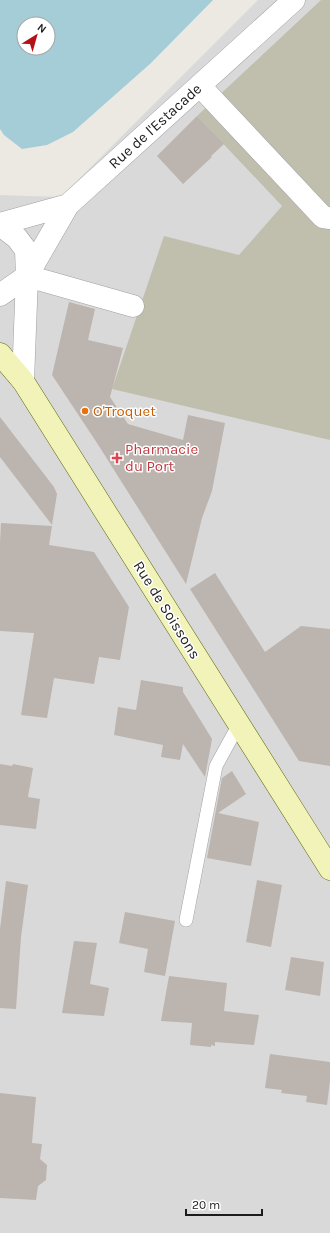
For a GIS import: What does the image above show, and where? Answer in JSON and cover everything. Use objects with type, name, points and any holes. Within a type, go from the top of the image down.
[{"type":"main road","name":"Rue de Soissons","points":[[0,354],[23,381],[239,724],[327,859]]},
{"type":"street","name":"Rue de l'Estacade","points":[[0,225],[68,205],[294,0]]},
{"type":"street","points":[[200,86],[323,217],[330,218]]},
{"type":"street","points":[[0,295],[27,276],[68,205]]},
{"type":"street","points":[[0,225],[17,238],[26,250],[27,276],[23,381]]},
{"type":"street","points":[[27,276],[133,306]]},
{"type":"lane","points":[[186,920],[216,766],[239,724]]},
{"type":"shaded area","points":[[258,0],[330,0],[330,1233],[0,1233],[0,195],[61,197]]},
{"type":"shaded area","points":[[321,0],[330,0],[330,440],[112,389],[164,236],[239,255],[282,206],[197,116]]},
{"type":"water","points":[[0,0],[213,0],[151,63],[73,132],[47,145],[22,149],[4,135],[0,129]]},
{"type":"building","points":[[197,116],[224,144],[183,184],[157,156]]},
{"type":"building","points":[[69,302],[95,309],[88,340],[123,348],[110,397],[128,424],[183,440],[188,415],[225,423],[212,491],[202,518],[186,584],[52,375]]},
{"type":"building","points":[[0,417],[54,487],[57,494],[52,525],[0,457]]},
{"type":"building","points":[[1,523],[52,526],[49,545],[94,552],[129,607],[120,660],[99,657],[94,684],[54,678],[47,718],[21,715],[34,633],[0,631]]},
{"type":"building","points":[[215,573],[265,652],[301,626],[330,629],[330,766],[299,761],[190,589]]},
{"type":"building","points":[[141,680],[183,687],[183,692],[212,739],[205,777],[183,744],[180,760],[161,757],[163,745],[114,735],[118,707],[136,710]]},
{"type":"building","points":[[0,764],[12,766],[13,764],[33,768],[28,797],[40,799],[36,829],[0,825]]},
{"type":"building","points":[[232,771],[246,794],[218,813],[259,822],[251,866],[207,858],[222,778]]},
{"type":"building","points":[[257,880],[282,885],[271,947],[246,942]]},
{"type":"building","points":[[6,881],[28,885],[21,937],[16,1009],[0,1008],[0,929]]},
{"type":"building","points":[[125,912],[175,921],[165,976],[144,972],[148,949],[119,943]]},
{"type":"building","points":[[74,941],[97,943],[90,984],[109,988],[104,1016],[62,1013]]},
{"type":"building","points":[[291,957],[324,962],[320,996],[285,990]]},
{"type":"building","points":[[169,976],[227,983],[224,1011],[259,1015],[254,1045],[215,1042],[215,1046],[211,1045],[211,1047],[190,1045],[192,1023],[161,1021]]},
{"type":"building","points":[[270,1054],[330,1062],[330,1081],[327,1105],[306,1102],[307,1096],[281,1093],[282,1090],[265,1088]]},
{"type":"building","points":[[0,1093],[36,1097],[32,1143],[42,1144],[40,1159],[47,1165],[46,1180],[38,1186],[36,1200],[0,1198]]},
{"type":"place","name":"O'Troquet","points":[[85,411]]},
{"type":"place","name":"Pharmacie du Port","points":[[117,458]]}]
